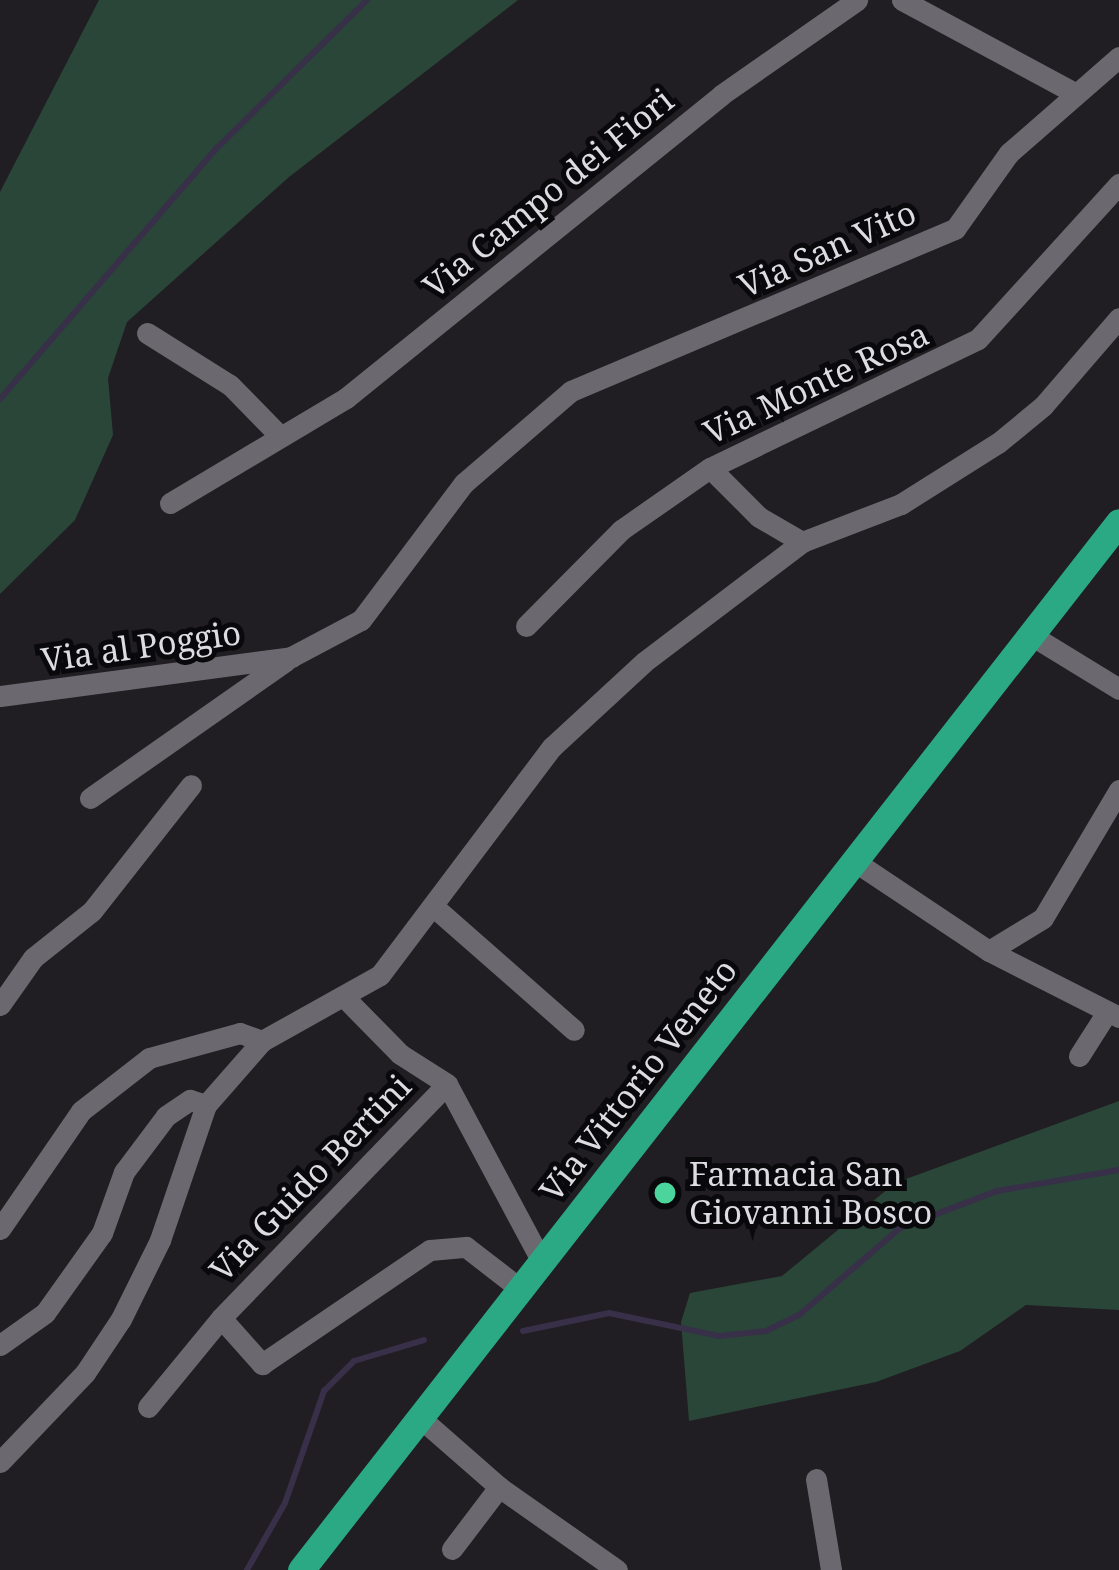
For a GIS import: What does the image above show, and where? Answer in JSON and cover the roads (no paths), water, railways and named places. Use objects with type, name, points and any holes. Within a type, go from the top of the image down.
[{"type":"main road","name":"Via Vittorio Veneto","points":[[301,1570],[1119,522]]},
{"type":"street","name":"Via Campo dei Fiori","points":[[170,503],[346,398],[721,95],[857,0]]},
{"type":"street","points":[[902,0],[1073,92]]},
{"type":"street","name":"Via San Vito","points":[[636,362],[789,304],[955,229],[1010,153],[1073,92],[1119,57]]},
{"type":"street","name":"Via Monte Rosa","points":[[526,626],[621,530],[710,468],[966,348],[1119,184]]},
{"type":"street","points":[[0,1462],[85,1372],[121,1319],[160,1240],[206,1106],[262,1041],[380,975],[552,747],[644,662],[802,542],[901,504],[998,443],[1043,406],[1119,318]]},
{"type":"street","points":[[147,333],[230,386],[280,436]]},
{"type":"street","name":"Via al Poggio","points":[[90,798],[291,657],[361,620],[464,483],[541,414],[636,362]]},
{"type":"street","points":[[710,468],[759,517],[802,542]]},
{"type":"street","points":[[1031,634],[1119,689]]},
{"type":"street","name":"Via al Poggio","points":[[0,696],[291,657]]},
{"type":"street","points":[[0,1005],[33,958],[92,911],[190,785]]},
{"type":"street","points":[[989,951],[1042,919],[1119,790]]},
{"type":"street","points":[[854,862],[989,951],[1113,1014],[1079,1056]]},
{"type":"street","points":[[434,907],[574,1030]]},
{"type":"street","name":"Via Guido Bertini","points":[[345,998],[400,1054],[447,1084],[541,1260]]},
{"type":"street","points":[[0,1229],[16,1216],[45,1155],[82,1111],[149,1058],[240,1033],[262,1041]]},
{"type":"street","name":"Via Guido Bertini","points":[[148,1407],[221,1318],[447,1084]]},
{"type":"street","points":[[0,1345],[45,1313],[102,1233],[124,1172],[166,1116],[190,1100],[206,1106]]},
{"type":"street","points":[[221,1318],[262,1364],[430,1250],[466,1247],[519,1288]]},
{"type":"street","points":[[418,1416],[499,1487],[616,1570]]},
{"type":"street","points":[[816,1479],[831,1570]]},
{"type":"street","points":[[452,1549],[499,1487]]},
{"type":"waterway","points":[[0,399],[217,148],[367,0]]},
{"type":"waterway","points":[[523,1331],[609,1313],[719,1336],[766,1331],[799,1315],[900,1228],[997,1191],[1119,1170]]},
{"type":"waterway","points":[[247,1570],[285,1503],[324,1391],[354,1361],[424,1340]]},
{"type":"place","name":"Farmacia San Giovanni Bosco","points":[[665,1193]]}]
